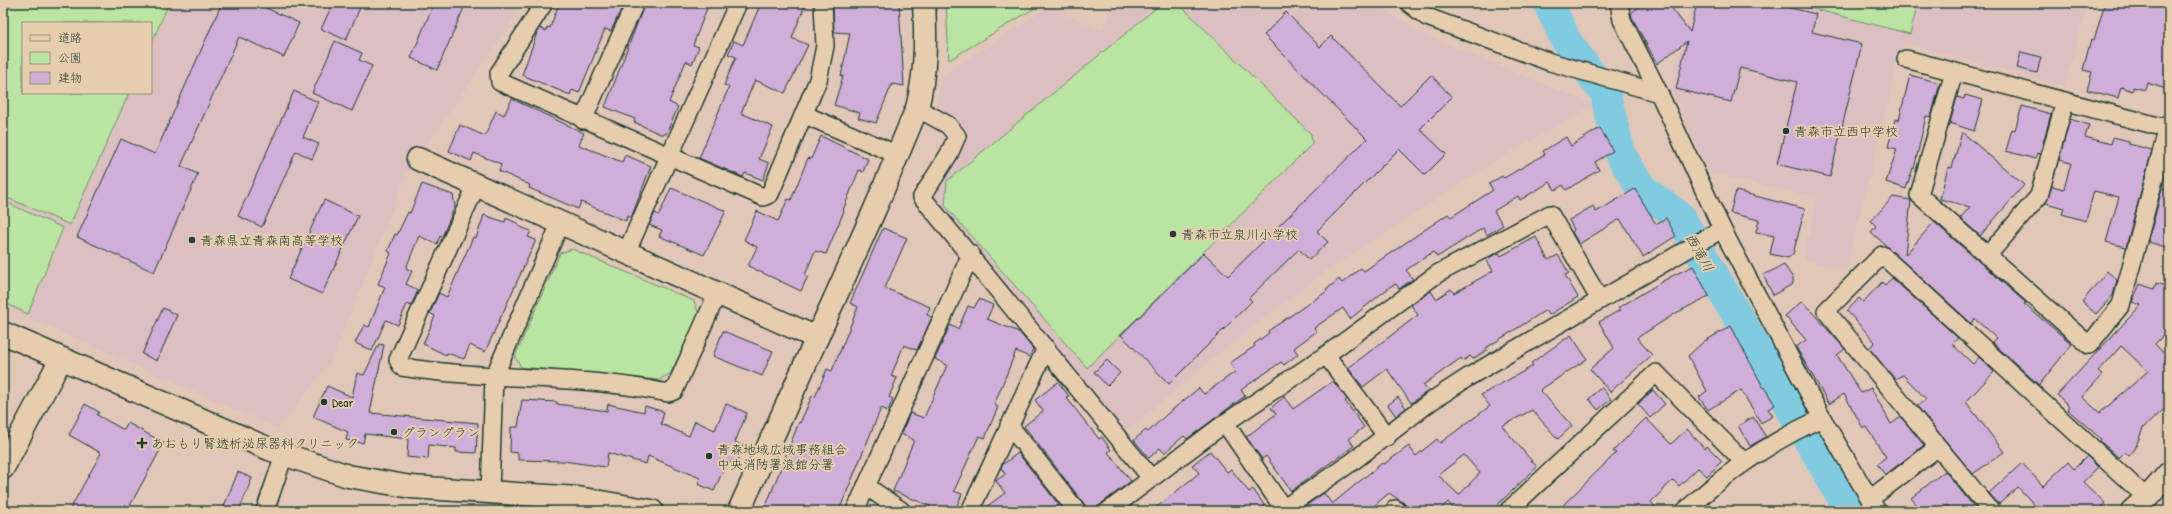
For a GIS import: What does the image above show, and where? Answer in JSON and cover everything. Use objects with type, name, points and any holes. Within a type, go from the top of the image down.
[{"type":"street","points":[[544,3],[499,73],[500,82],[669,158],[763,197],[770,194],[805,115],[823,62],[825,46],[823,3]]},
{"type":"street","points":[[583,120],[635,3]]},
{"type":"street","points":[[626,253],[738,3]]},
{"type":"street","points":[[740,511],[898,155],[917,108],[926,58],[924,3]]},
{"type":"street","points":[[1409,3],[1427,17],[1550,62],[1659,93]]},
{"type":"street","points":[[1619,3],[1622,20],[1659,93],[1722,229],[1809,424],[1874,505],[1937,448]]},
{"type":"street","points":[[1906,59],[2169,127],[2121,305],[2089,345],[1919,195],[1954,72]]},
{"type":"street","points":[[1987,256],[2039,196],[2065,101]]},
{"type":"street","points":[[917,108],[948,125],[957,136],[949,154],[922,196],[971,254],[1151,478]]},
{"type":"street","points":[[805,115],[898,155]]},
{"type":"street","points":[[418,159],[817,338]]},
{"type":"street","points":[[476,186],[398,360],[402,367],[437,373],[579,380],[668,393],[674,391],[717,294]]},
{"type":"street","points":[[1108,511],[1225,423],[1326,355],[1437,274],[1550,214],[1600,300]]},
{"type":"street","points":[[490,493],[494,377],[560,224]]},
{"type":"street","points":[[1225,423],[1283,510],[1387,436],[1430,402],[1463,381],[1722,229]]},
{"type":"street","points":[[855,511],[971,254]]},
{"type":"street","points":[[1991,511],[1937,448],[1826,311],[1882,255],[2139,504],[2169,472]]},
{"type":"street","points":[[3,333],[284,455],[334,472],[376,482],[418,488],[578,498],[652,511]]},
{"type":"street","points":[[970,511],[1046,348]]},
{"type":"street","points":[[1326,355],[1387,436]]},
{"type":"street","points":[[3,468],[61,359]]},
{"type":"street","points":[[1508,511],[1656,373],[1744,462]]},
{"type":"street","points":[[1685,511],[1709,488],[1744,462],[1809,424]]},
{"type":"street","points":[[1009,425],[1077,511]]},
{"type":"street","points":[[264,511],[284,455]]},
{"type":"street","points":[[866,486],[902,511]]},
{"type":"shaded area","name":"青森県立青森南高等学校","points":[[3,3],[524,3],[407,174],[332,360],[278,429],[3,306]]},
{"type":"shaded area","name":"青森市立泉川小学校","points":[[1115,3],[1374,3],[1425,35],[1595,105],[1500,158],[1328,270],[1229,345],[1125,432],[934,198],[969,132],[935,105],[943,75],[1048,7],[1103,30]]},
{"type":"shaded area","name":"青森市立西中学校","points":[[1692,3],[2088,3],[2065,86],[1903,43],[1846,270],[1803,260],[1817,198],[1710,173],[1671,89]]},
{"type":"green space","points":[[3,3],[169,3],[152,42],[152,22],[22,22],[22,94],[129,94],[70,225],[3,196]]},
{"type":"green space","points":[[946,3],[1039,3],[1038,6],[949,60]]},
{"type":"green space","points":[[1791,3],[1918,3],[1910,34]]},
{"type":"green space","points":[[1161,4],[1181,6],[1311,134],[1312,144],[1087,368],[945,206],[947,181]]},
{"type":"green space","points":[[3,201],[63,228],[28,314],[3,302]]},
{"type":"green space","points":[[572,249],[694,301],[699,315],[670,374],[659,380],[521,367],[515,357],[560,253]]},
{"type":"building","points":[[222,3],[255,3],[299,23],[284,57],[239,37],[181,166],[198,174],[154,272],[77,237],[121,139],[155,154]]},
{"type":"building","points":[[333,3],[362,3],[346,40],[321,29]]},
{"type":"building","points":[[434,3],[466,3],[437,70],[411,58]]},
{"type":"building","points":[[559,3],[624,3],[611,31],[605,29],[579,93],[572,90],[570,95],[522,75],[538,30],[540,28],[546,31],[547,27],[550,28]]},
{"type":"building","points":[[645,3],[709,3],[693,45],[699,47],[692,64],[686,61],[669,102],[678,107],[666,134],[660,134],[634,122],[635,119],[605,107]]},
{"type":"building","points":[[761,3],[806,3],[792,38],[808,45],[785,93],[755,80],[741,113],[773,127],[759,159],[769,163],[763,180],[745,173],[743,177],[699,158],[729,87],[724,85],[736,57],[728,54],[734,41],[743,45]]},
{"type":"building","points":[[833,3],[899,3],[904,86],[892,84],[876,123],[858,118],[860,113],[834,105],[843,76],[841,76],[850,33],[834,32]]},
{"type":"building","points":[[1644,3],[1668,3],[1690,32],[1697,3],[1769,3],[1816,14],[1812,32],[1862,44],[1830,177],[1777,164],[1797,82],[1740,68],[1731,102],[1676,89],[1687,41],[1657,64],[1631,13]]},
{"type":"building","points":[[2105,3],[2169,3],[2169,90],[2147,83],[2145,90],[2133,87],[2133,91],[2121,87],[2118,98],[2087,90],[2092,72],[2083,70],[2091,39],[2094,40]]},
{"type":"building","points":[[1286,12],[1320,47],[1331,36],[1400,106],[1431,75],[1452,97],[1420,129],[1446,154],[1425,175],[1399,149],[1317,231],[1328,242],[1309,260],[1299,249],[1249,298],[1252,301],[1169,384],[1121,335],[1204,253],[1228,276],[1367,139],[1264,35]]},
{"type":"building","points":[[335,41],[362,53],[359,60],[372,66],[352,111],[312,93]]},
{"type":"building","points":[[2021,52],[2041,57],[2037,73],[2017,68]]},
{"type":"building","points":[[1910,75],[1940,83],[1931,117],[1926,116],[1914,169],[1913,168],[1906,189],[1886,182],[1897,149],[1888,147],[1895,119],[1899,120]]},
{"type":"building","points":[[294,91],[318,102],[303,137],[319,144],[312,159],[296,151],[262,227],[238,216]]},
{"type":"building","points":[[1965,95],[1983,100],[1974,131],[1950,123],[1957,97],[1964,99]]},
{"type":"building","points":[[512,99],[584,133],[579,145],[622,162],[625,155],[651,166],[631,218],[627,216],[626,221],[581,202],[578,209],[529,188],[530,185],[499,171],[501,164],[474,153],[471,161],[449,151],[460,125],[485,136],[496,111],[504,115]]},
{"type":"building","points":[[2022,106],[2051,114],[2040,154],[2037,153],[2035,159],[2006,151],[2012,129],[2015,130]]},
{"type":"building","points":[[2070,119],[2089,125],[2085,137],[2111,144],[2113,137],[2129,141],[2129,144],[2152,150],[2126,247],[2106,242],[2119,197],[2094,191],[2086,221],[2062,214],[2064,208],[2046,203],[2052,186],[2064,189],[2071,163],[2059,160]]},
{"type":"building","points":[[1600,128],[1613,151],[1595,162],[1599,170],[1566,190],[1563,185],[1555,190],[1550,182],[1520,200],[1518,196],[1494,211],[1503,225],[1487,235],[1483,228],[1437,257],[1433,252],[1406,270],[1413,279],[1399,289],[1396,284],[1391,286],[1350,319],[1343,308],[1314,328],[1317,331],[1294,348],[1298,354],[1284,365],[1281,362],[1241,390],[1245,396],[1187,439],[1184,436],[1164,453],[1160,448],[1149,458],[1134,440],[1146,430],[1148,432],[1167,414],[1199,388],[1204,394],[1235,372],[1230,363],[1255,346],[1254,344],[1269,333],[1268,331],[1327,291],[1326,290],[1339,279],[1342,283],[1361,268],[1364,271],[1448,214],[1451,217],[1493,190],[1489,184],[1502,176],[1504,178],[1545,154],[1543,151],[1566,137],[1571,146]]},
{"type":"building","points":[[1962,132],[2024,185],[1980,236],[1960,218],[1970,207],[1940,199],[1948,167],[1952,168]]},
{"type":"building","points":[[821,136],[868,159],[863,172],[859,170],[826,254],[815,251],[805,275],[808,276],[801,291],[748,266],[757,247],[744,240],[757,211],[778,221],[788,199],[791,200],[808,158],[811,159]]},
{"type":"building","points":[[422,184],[453,195],[455,206],[442,237],[440,236],[437,244],[419,236],[406,268],[412,271],[406,284],[418,290],[411,306],[407,304],[398,325],[386,320],[372,351],[355,343],[364,325],[369,327],[385,287],[378,284],[391,253],[388,251],[395,234],[397,235],[408,212],[410,213]]},
{"type":"building","points":[[671,188],[726,211],[704,255],[659,236],[662,230],[649,225],[655,213],[659,215]]},
{"type":"building","points":[[1635,189],[1656,224],[1666,218],[1676,236],[1643,257],[1620,219],[1579,244],[1572,232],[1574,230],[1569,220],[1593,206],[1596,212]]},
{"type":"building","points":[[2162,189],[2169,191],[2169,248],[2148,242]]},
{"type":"building","points":[[1736,191],[1805,209],[1793,254],[1788,258],[1770,254],[1774,236],[1756,232],[1759,220],[1730,213]]},
{"type":"building","points":[[1893,197],[1911,200],[1905,255],[1934,222],[2026,303],[2024,304],[2072,344],[2039,385],[1992,342],[1996,338],[1975,319],[1971,323],[1871,232],[1876,226],[1871,221]]},
{"type":"building","points":[[324,200],[358,216],[322,294],[288,279]]},
{"type":"building","points":[[484,215],[505,222],[506,218],[519,224],[518,226],[531,231],[528,237],[536,240],[485,352],[470,345],[464,359],[447,353],[446,355],[423,344],[435,316],[430,313],[439,293],[447,297],[473,237],[476,238]]},
{"type":"building","points":[[883,228],[907,238],[885,288],[930,307],[927,315],[932,317],[917,350],[904,345],[891,376],[897,378],[889,397],[893,399],[888,411],[881,408],[839,511],[764,511],[799,422],[800,423],[812,396],[815,397],[827,369],[832,371],[858,307],[850,303]]},
{"type":"building","points":[[1536,237],[1548,260],[1558,255],[1569,273],[1565,275],[1578,297],[1549,315],[1546,310],[1486,348],[1487,350],[1473,359],[1470,356],[1463,361],[1461,358],[1423,385],[1428,391],[1411,403],[1387,369],[1363,387],[1348,368],[1418,315],[1411,305],[1431,291],[1436,299],[1451,289],[1454,293],[1493,271],[1486,259],[1499,253],[1501,256]]},
{"type":"building","points":[[1784,265],[1793,278],[1793,284],[1773,295],[1763,275]]},
{"type":"building","points":[[1693,266],[1709,296],[1676,313],[1637,338],[1652,355],[1610,392],[1590,369],[1614,348],[1599,322],[1620,310],[1618,308],[1670,277]]},
{"type":"building","points":[[2107,271],[2117,280],[2113,295],[2096,314],[2082,302]]},
{"type":"building","points":[[1892,278],[1958,338],[1952,344],[1973,364],[1979,357],[1994,372],[1966,402],[2004,452],[1973,474],[1917,406],[1926,399],[1903,375],[1895,379],[1869,348],[1875,342],[1847,311],[1859,298],[1863,302],[1882,282],[1885,285]]},
{"type":"building","points":[[2156,283],[2169,287],[2169,329],[2155,344],[2169,359],[2169,405],[2143,428],[2135,449],[2129,456],[2125,452],[2119,458],[2100,441],[2101,439],[2067,409],[2069,406],[2057,395],[2141,305],[2132,302],[2140,284],[2154,289]],"holes":[[[2121,346],[2148,371],[2100,413],[2082,397],[2102,375],[2098,372]]]},
{"type":"building","points":[[979,299],[993,305],[987,319],[1019,332],[1033,349],[1029,357],[1016,351],[994,405],[998,407],[985,438],[979,436],[954,491],[962,494],[955,511],[928,511],[930,506],[893,491],[914,440],[901,434],[910,413],[924,418],[947,365],[935,359],[950,325],[958,329],[968,306],[974,308]]},
{"type":"building","points":[[1802,301],[1845,349],[1837,355],[1861,393],[1871,388],[1891,424],[1901,417],[1924,445],[1885,475],[1877,464],[1886,457],[1866,427],[1863,428],[1844,394],[1829,404],[1796,347],[1806,340],[1785,316]]},
{"type":"building","points":[[163,308],[177,315],[157,361],[142,354]]},
{"type":"building","points":[[1731,326],[1763,387],[1775,405],[1768,409],[1773,416],[1761,423],[1741,390],[1708,410],[1699,397],[1707,391],[1688,356],[1703,342]]},
{"type":"building","points":[[723,331],[773,351],[762,376],[713,356]]},
{"type":"building","points":[[1571,335],[1587,359],[1540,390],[1572,426],[1558,439],[1532,410],[1502,426],[1537,467],[1491,511],[1455,511],[1448,502],[1439,511],[1408,511],[1404,503],[1389,493],[1368,511],[1307,511],[1304,507],[1324,493],[1332,504],[1382,463],[1384,464],[1409,446],[1416,456],[1437,439],[1440,443],[1490,406],[1481,395],[1533,366],[1531,363]],"holes":[[[1464,455],[1480,473],[1459,495],[1438,475]]]},
{"type":"building","points":[[379,344],[384,345],[370,413],[478,423],[476,453],[456,452],[456,448],[429,445],[428,459],[407,457],[408,439],[365,434],[363,443],[346,440],[348,432],[313,417],[327,386],[352,397],[357,373],[364,375]]},
{"type":"building","points":[[1107,360],[1120,373],[1107,386],[1094,372]]},
{"type":"building","points":[[1333,381],[1347,399],[1345,401],[1364,427],[1349,439],[1354,446],[1291,491],[1266,456],[1262,459],[1246,437],[1276,414],[1271,408],[1284,397],[1293,409]]},
{"type":"building","points":[[1058,382],[1069,396],[1066,397],[1099,439],[1102,437],[1111,450],[1108,452],[1131,481],[1102,503],[1098,511],[1087,511],[1085,505],[1024,426],[1043,411],[1035,400]]},
{"type":"building","points":[[1601,387],[1611,399],[1598,410],[1589,399]]},
{"type":"building","points":[[1653,390],[1665,404],[1650,418],[1638,404]]},
{"type":"building","points":[[1398,397],[1406,408],[1396,416],[1388,405]]},
{"type":"building","points":[[522,400],[557,402],[557,404],[607,411],[608,404],[644,412],[645,406],[664,412],[661,424],[689,436],[695,421],[715,430],[726,404],[747,413],[735,442],[743,446],[736,464],[727,461],[714,491],[698,484],[700,478],[648,456],[646,464],[608,453],[606,467],[563,461],[518,460],[518,453],[510,452],[511,427],[518,427]]},
{"type":"building","points":[[85,404],[99,412],[97,415],[124,430],[128,423],[164,443],[127,511],[69,511],[101,453],[69,435]]},
{"type":"building","points":[[1753,417],[1766,437],[1750,446],[1738,426]]},
{"type":"building","points":[[1646,418],[1671,444],[1687,429],[1705,449],[1707,446],[1722,461],[1707,476],[1698,468],[1679,486],[1673,480],[1651,502],[1659,511],[1557,511],[1616,453],[1613,451]]},
{"type":"building","points":[[1210,451],[1227,472],[1231,469],[1249,492],[1253,489],[1265,506],[1258,511],[1152,511],[1199,473],[1192,465]]},
{"type":"building","points":[[1018,453],[1059,505],[1052,511],[1035,511],[1030,505],[1023,511],[981,511],[1005,493],[996,481],[1005,474],[1001,468],[1002,465]]},
{"type":"building","points":[[2087,456],[2098,467],[2083,482],[2105,503],[2098,511],[2040,511],[2018,487],[1999,504],[1989,493],[2022,463],[2043,486],[2068,462],[2074,469]]},
{"type":"building","points":[[1945,471],[1978,511],[1952,511],[1947,505],[1939,511],[1922,511],[1911,498]]},
{"type":"building","points":[[238,472],[252,478],[239,511],[222,511]]},
{"type":"waterway","name":"西滝川","points":[[1548,3],[1567,42],[1605,93],[1621,156],[1642,189],[1680,217],[1850,511]]},
{"type":"place","name":"青森市立西中学校","points":[[1786,131]]},
{"type":"place","name":"青森市立泉川小学校","points":[[1173,234]]},
{"type":"place","name":"青森県立青森南高等学校","points":[[192,240]]},
{"type":"place","name":"Dear","points":[[324,402]]},
{"type":"place","name":"グラングラン","points":[[394,432]]},
{"type":"place","name":"あおもり腎透析泌尿器科クリニック","points":[[142,443]]},
{"type":"place","name":"青森地域広域事務組合 中央消防署浪館分署","points":[[709,456]]}]
